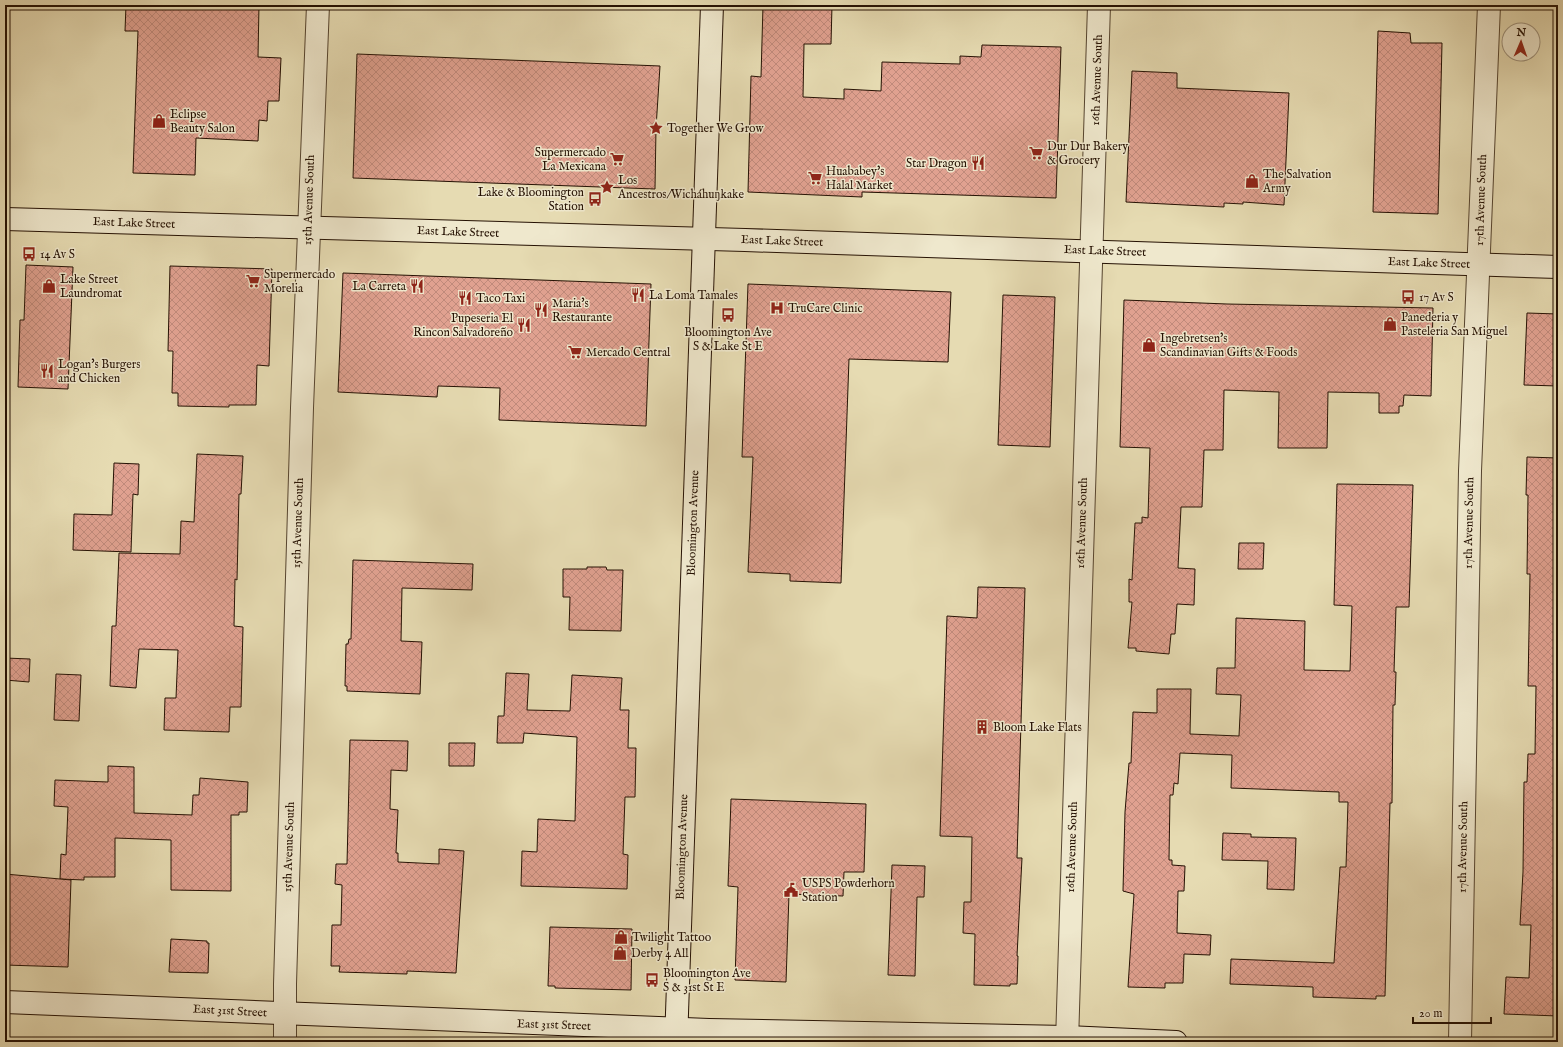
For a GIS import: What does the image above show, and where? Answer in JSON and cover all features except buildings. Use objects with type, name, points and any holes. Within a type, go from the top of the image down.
[{"type":"street","name":"15th Avenue South","points":[[285,1042],[285,968],[308,228],[318,5]]},
{"type":"street","name":"Bloomington Avenue","points":[[676,1035],[702,238],[712,5]]},
{"type":"street","name":"16th Avenue South","points":[[1067,1040],[1090,251],[1100,5]]},
{"type":"street","name":"17th Avenue South","points":[[1460,1042],[1470,479],[1489,5]]},
{"type":"street","name":"East Lake Street","points":[[5,219],[702,238],[1558,267]]},
{"type":"street","name":"East 31st Street","points":[[5,1002],[285,1014],[676,1035],[1176,1042]]},
{"type":"place","name":"Eclipse Beauty Salon","points":[[159,121]]},
{"type":"place","name":"Together We Grow","points":[[656,128]]},
{"type":"place","name":"Dur Dur Bakery & Grocery","points":[[1036,153]]},
{"type":"place","name":"Supermercado La Mexicana","points":[[617,159]]},
{"type":"place","name":"Star Dragon","points":[[978,163]]},
{"type":"place","name":"Huababey's Halal Market","points":[[815,178]]},
{"type":"place","name":"The Salvation Army","points":[[1252,181]]},
{"type":"place","name":"Los Ancestros/Wicháhuŋkake","points":[[607,187]]},
{"type":"place","name":"Lake & Bloomington Station","points":[[595,199]]},
{"type":"place","name":"14 Av S","points":[[29,254]]},
{"type":"place","name":"Supermercado Morelia","points":[[253,281]]},
{"type":"place","name":"Lake Street Laundromat","points":[[49,286]]},
{"type":"place","name":"La Carreta","points":[[417,286]]},
{"type":"place","name":"La Loma Tamales","points":[[638,295]]},
{"type":"place","name":"17 Av S","points":[[1408,297]]},
{"type":"place","name":"Taco Taxi","points":[[465,298]]},
{"type":"place","name":"TruCare Clinic","points":[[777,308]]},
{"type":"place","name":"Maria's Restaurante","points":[[541,310]]},
{"type":"place","name":"Bloomington Ave S & Lake St E","points":[[728,315]]},
{"type":"place","name":"Panederia y Pasteleria San Miguel","points":[[1390,324]]},
{"type":"place","name":"Pupeseria El Rincon Salvadoreño","points":[[524,325]]},
{"type":"place","name":"Ingebretsen's Scandinavian Gifts & Foods","points":[[1149,345]]},
{"type":"place","name":"Mercado Central","points":[[575,352]]},
{"type":"place","name":"Logan's Burgers and Chicken","points":[[47,371]]},
{"type":"place","name":"Bloom Lake Flats","points":[[982,727]]},
{"type":"place","name":"USPS Powderhorn Station","points":[[791,890]]},
{"type":"place","name":"Twilight Tattoo","points":[[621,937]]},
{"type":"place","name":"Derby 4 All","points":[[620,953]]},
{"type":"place","name":"Bloomington Ave S & 31st St E","points":[[652,980]]}]
